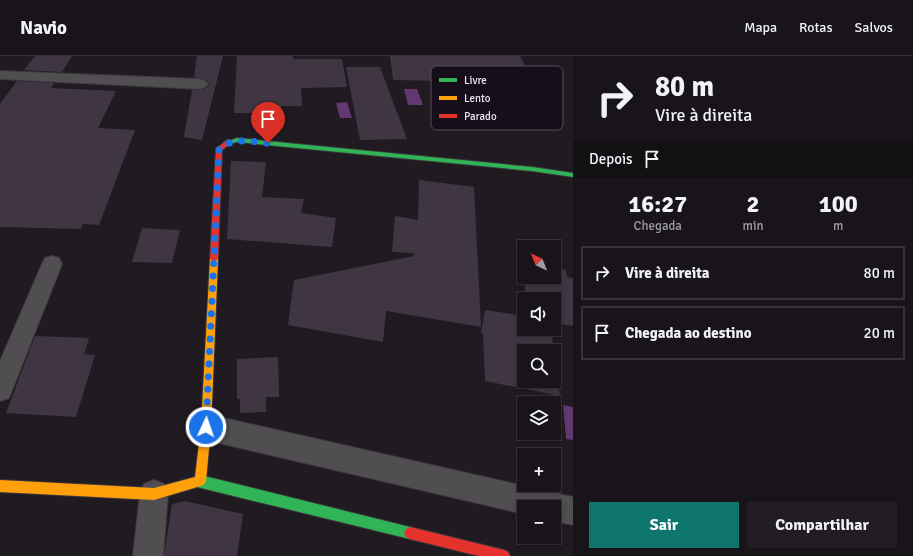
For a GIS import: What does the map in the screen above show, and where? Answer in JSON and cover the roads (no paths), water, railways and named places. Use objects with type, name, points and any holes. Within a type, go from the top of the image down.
[{"type":"street","points":[[0,75],[200,84]]},
{"type":"street","points":[[200,481],[206,427],[219,150],[223,145],[237,140],[532,169],[573,175]]},
{"type":"street","points":[[0,390],[52,264]]},
{"type":"street","points":[[206,427],[573,511]]},
{"type":"street","points":[[0,486],[154,494],[200,481],[504,556]]},
{"type":"street","points":[[148,556],[154,494]]}]
